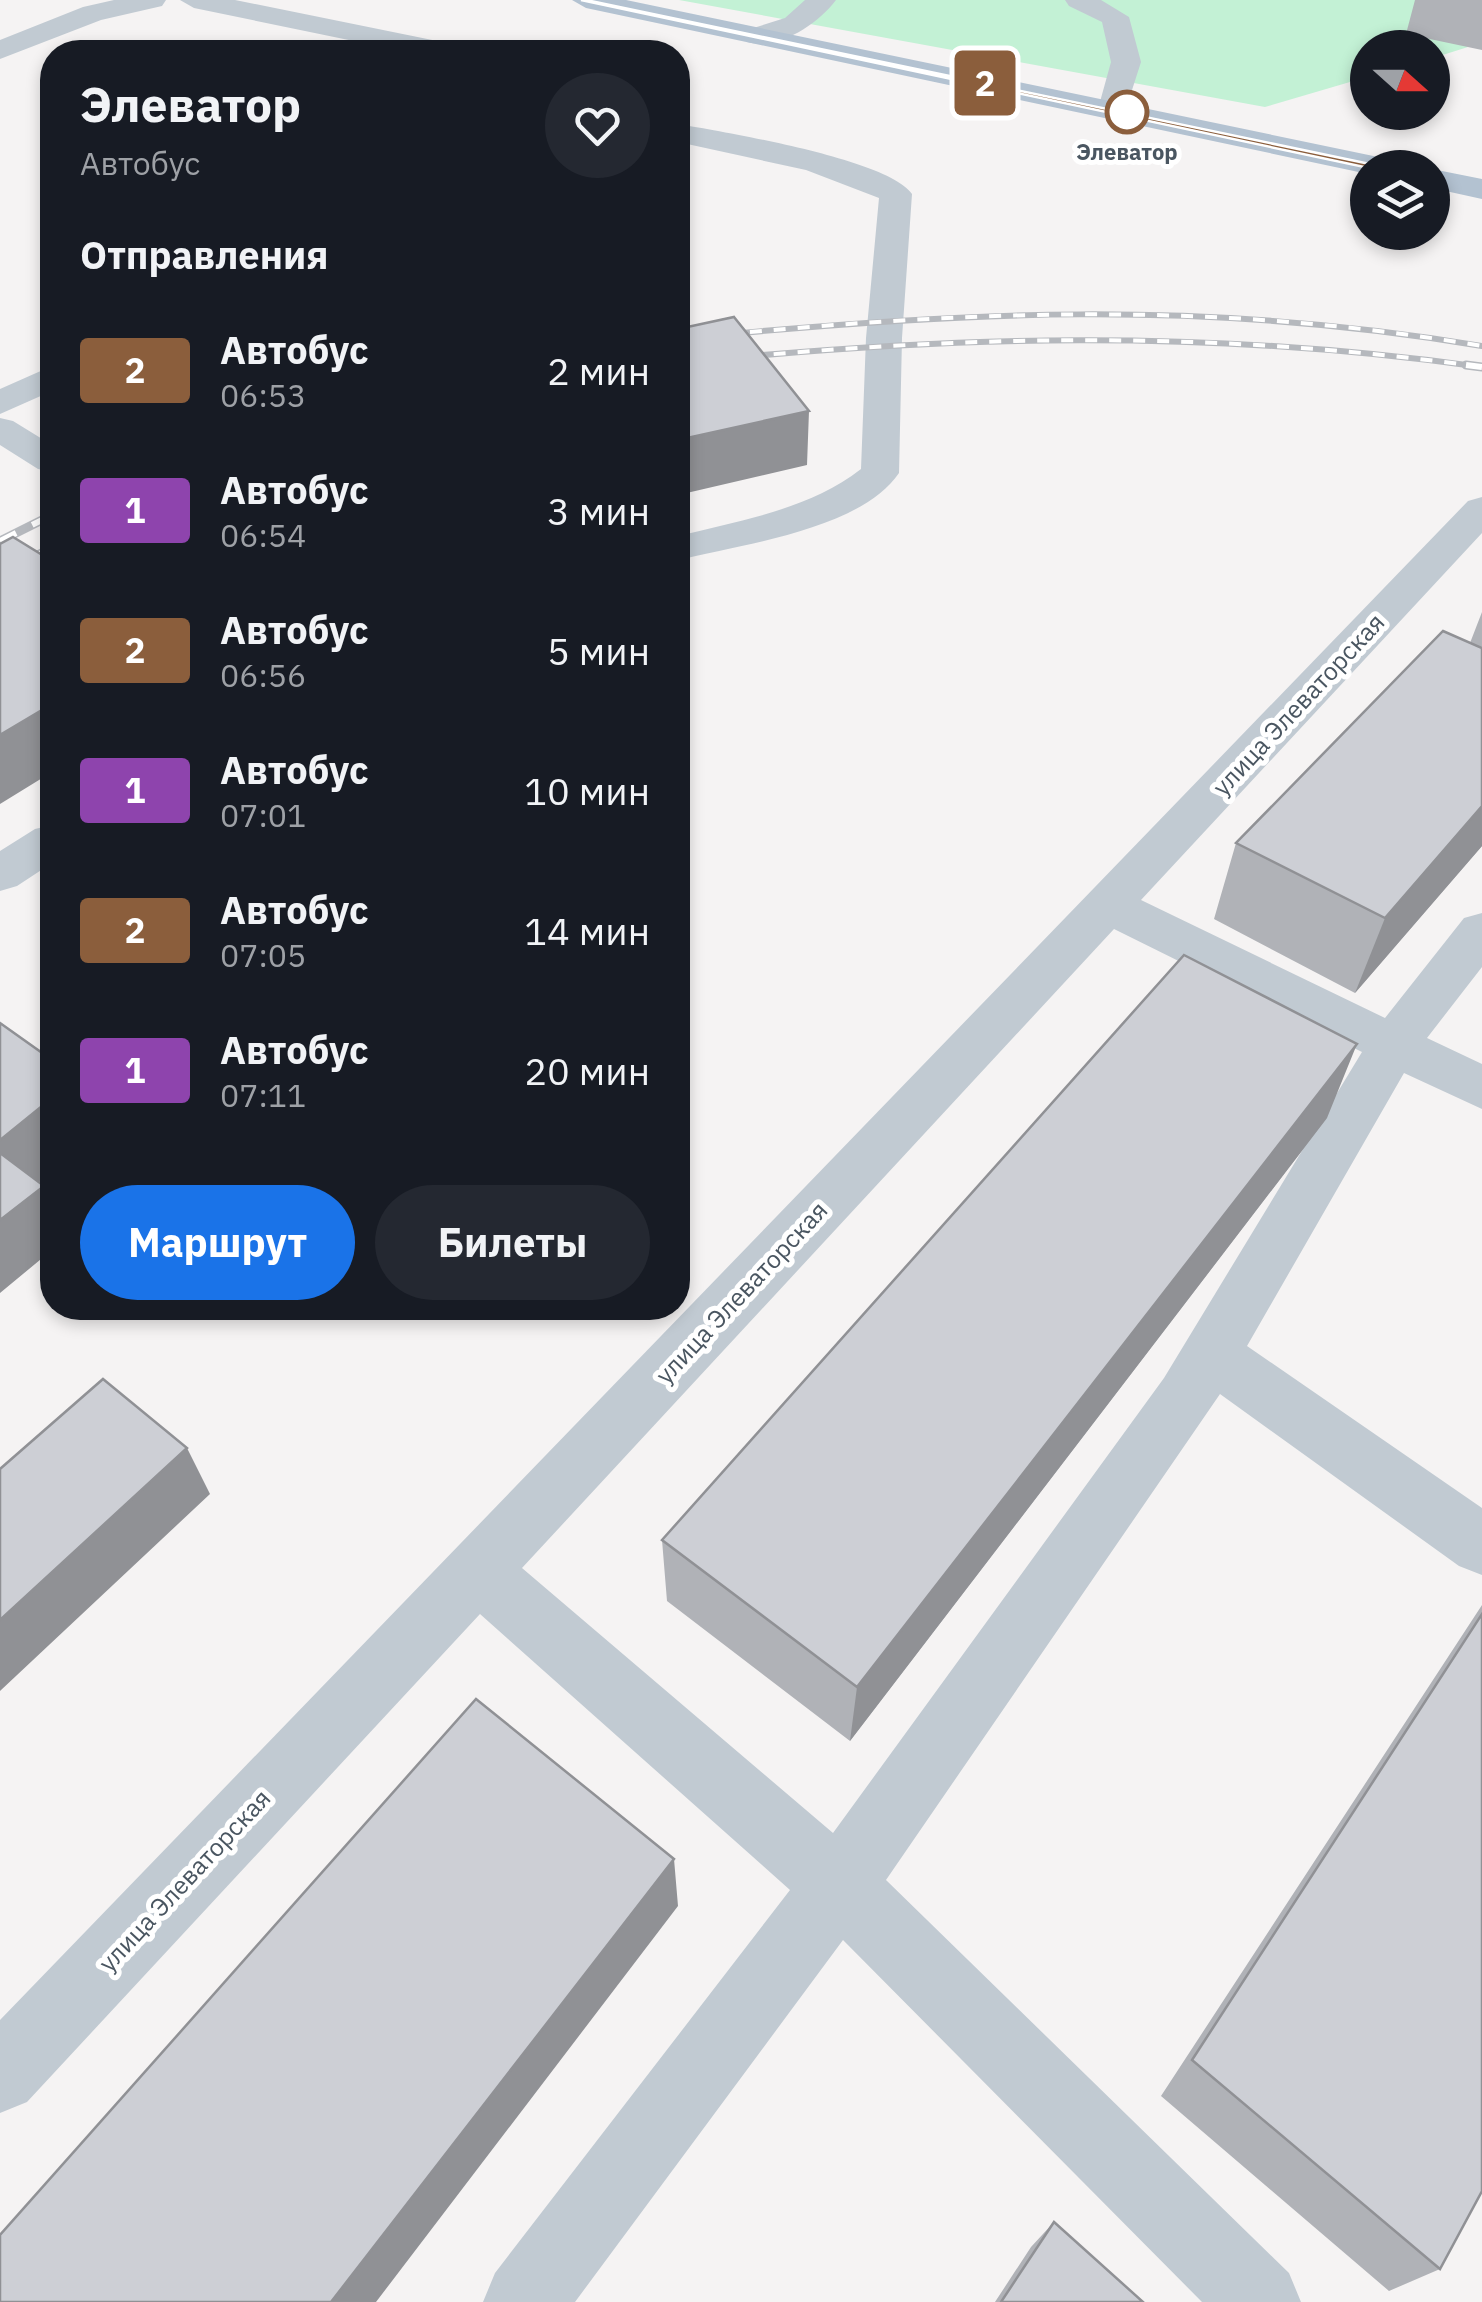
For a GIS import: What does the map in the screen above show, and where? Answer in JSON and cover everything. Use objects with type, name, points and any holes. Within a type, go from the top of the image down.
[{"type":"main road","points":[[586,0],[1350,161]]},
{"type":"main road","points":[[1450,182],[1482,189]]},
{"type":"street","points":[[0,50],[79,18],[152,0]]},
{"type":"street","points":[[194,0],[389,40]]},
{"type":"street","points":[[757,36],[795,24],[822,0]]},
{"type":"street","points":[[1078,0],[1115,17],[1126,62],[1114,110]]},
{"type":"street","points":[[690,135],[865,177],[896,194],[884,338],[880,473],[846,500],[783,522],[690,545]]},
{"type":"street","points":[[0,403],[40,383]]},
{"type":"street","points":[[0,429],[40,454]]},
{"type":"street","name":"улица Элеваторская","points":[[0,2075],[1482,508]]},
{"type":"street","points":[[0,874],[40,849]]},
{"type":"street","points":[[1108,905],[1482,1088]]},
{"type":"street","points":[[524,2302],[839,1885],[1186,1397],[1392,1046],[1482,931]]},
{"type":"street","points":[[1211,1354],[1482,1545]]},
{"type":"street","points":[[478,1571],[839,1885],[1260,2302]]},
{"type":"green space","points":[[679,0],[1435,0],[1468,47],[1450,53],[1450,30],[1350,30],[1350,82],[1265,107]]},
{"type":"building","points":[[734,317],[809,411],[690,437],[690,326]]},
{"type":"building","points":[[13,537],[40,554],[40,711],[0,735],[0,544]]},
{"type":"building","points":[[1443,631],[1482,648],[1482,806],[1385,918],[1236,843]]},
{"type":"building","points":[[1184,955],[1357,1044],[857,1687],[662,1540]]},
{"type":"building","points":[[0,1023],[40,1051],[40,1108],[0,1140]]},
{"type":"building","points":[[0,1153],[40,1183],[40,1189],[0,1220]]},
{"type":"building","points":[[103,1379],[187,1448],[0,1620],[0,1469]]},
{"type":"building","points":[[1482,1614],[1482,2191],[1440,2269],[1192,2060]]},
{"type":"building","points":[[476,1699],[674,1859],[331,2302],[0,2302],[0,2235]]},
{"type":"building","points":[[1054,2222],[1143,2302],[1001,2302]]},
{"type":"railway","points":[[690,338],[882,322],[1080,314],[1278,321],[1482,346]]},
{"type":"railway","points":[[690,362],[881,346],[1080,340],[1279,346],[1482,367],[1466,365]]},
{"type":"railway","points":[[0,541],[40,521]]},
{"type":"railway","points":[[0,573],[40,554]]},
{"type":"bus line","name":"2","points":[[586,0],[1350,161]]},
{"type":"place","name":"Элеватор","points":[[1127,112]]}]
